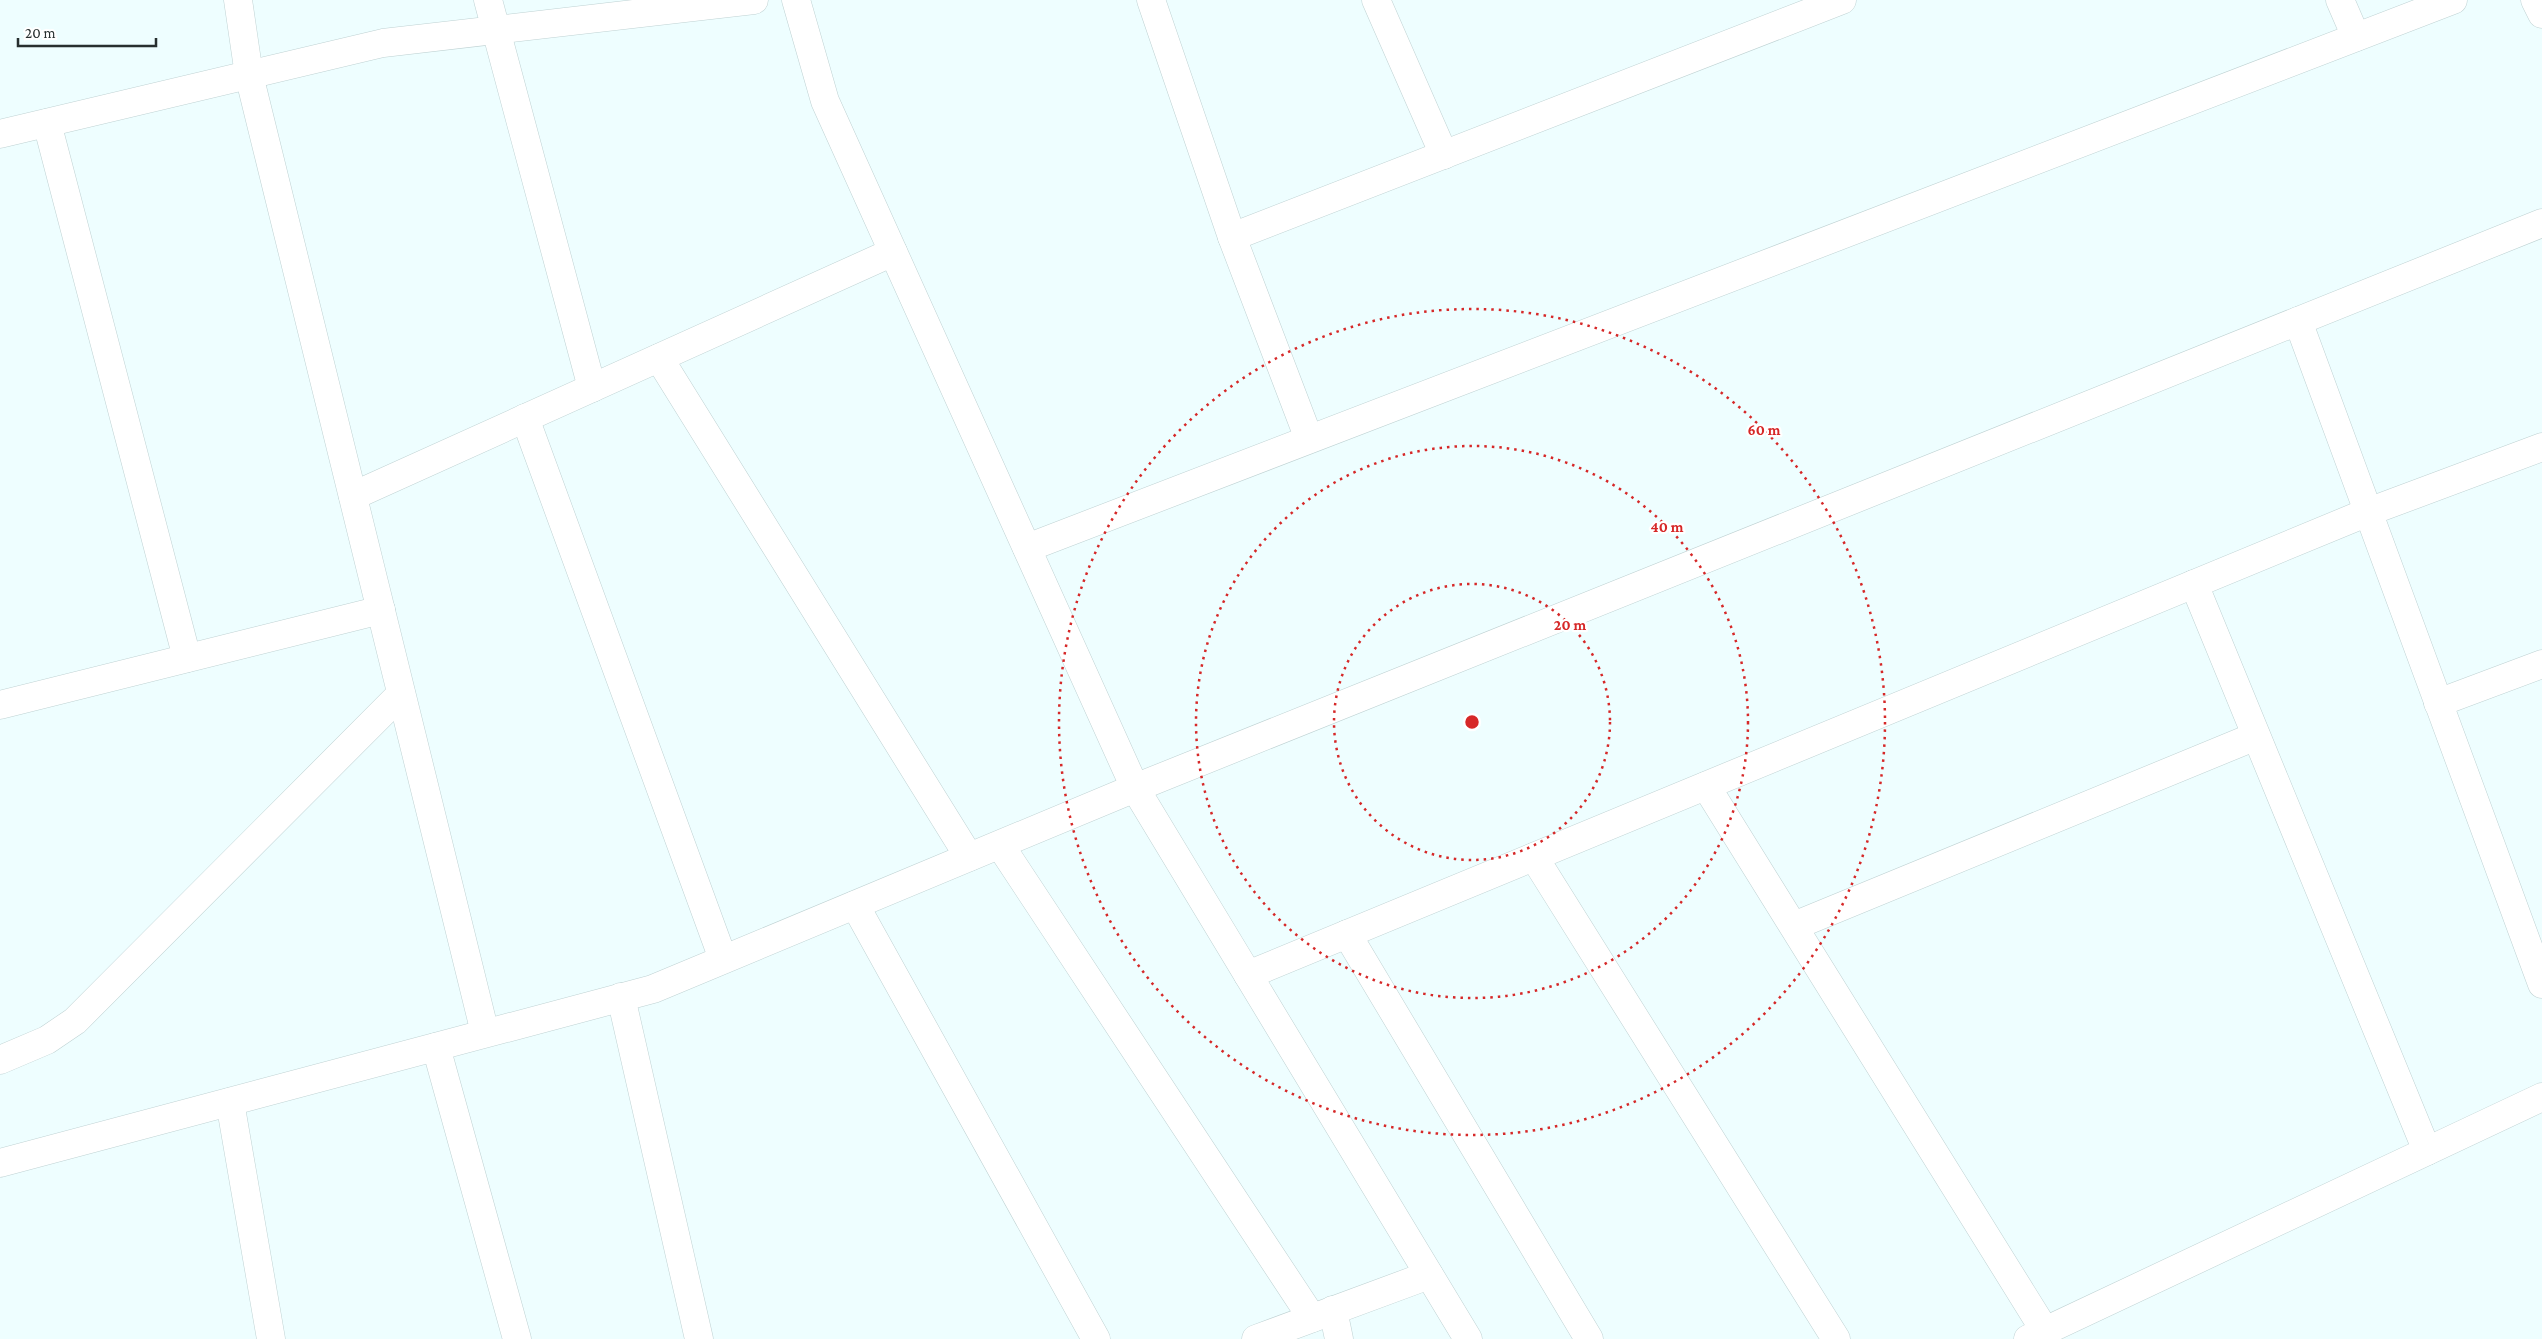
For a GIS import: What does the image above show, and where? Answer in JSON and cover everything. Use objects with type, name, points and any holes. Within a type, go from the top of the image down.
[{"type":"street","points":[[238,0],[249,75],[485,1033]]},
{"type":"street","points":[[488,0],[592,388]]},
{"type":"street","points":[[0,134],[383,43],[754,0]]},
{"type":"street","points":[[796,0],[825,101],[1135,788],[1468,1339]]},
{"type":"street","points":[[1150,0],[1232,237],[1309,439]]},
{"type":"street","points":[[1376,0],[1444,155]]},
{"type":"street","points":[[1232,237],[1842,0]]},
{"type":"street","points":[[2340,0],[2356,37]]},
{"type":"street","points":[[1027,548],[2453,0]]},
{"type":"street","points":[[2535,0],[2542,14]]},
{"type":"street","points":[[47,124],[187,658]]},
{"type":"street","points":[[0,1163],[653,989],[1135,788],[2542,223]]},
{"type":"street","points":[[353,496],[893,252]]},
{"type":"street","points":[[2298,321],[2542,984]]},
{"type":"street","points":[[659,358],[969,857]]},
{"type":"street","points":[[525,418],[723,960]]},
{"type":"street","points":[[1248,975],[2368,512],[2542,447]]},
{"type":"street","points":[[2194,584],[2427,1151]]},
{"type":"street","points":[[0,705],[381,610]]},
{"type":"street","points":[[2438,703],[2542,664]]},
{"type":"street","points":[[0,1060],[41,1044],[63,1031],[75,1021],[401,694]]},
{"type":"street","points":[[1794,926],[2256,736]]},
{"type":"street","points":[[1706,786],[1794,926],[2036,1335],[2542,1097]]},
{"type":"street","points":[[1000,845],[1339,1339]]},
{"type":"street","points":[[1534,857],[1836,1339]]},
{"type":"street","points":[[855,905],[1096,1339]]},
{"type":"street","points":[[1347,934],[1589,1339]]},
{"type":"street","points":[[621,997],[699,1339]]},
{"type":"street","points":[[436,1046],[516,1339]]},
{"type":"street","points":[[230,1102],[271,1339]]},
{"type":"street","points":[[1256,1339],[1429,1275]]}]
